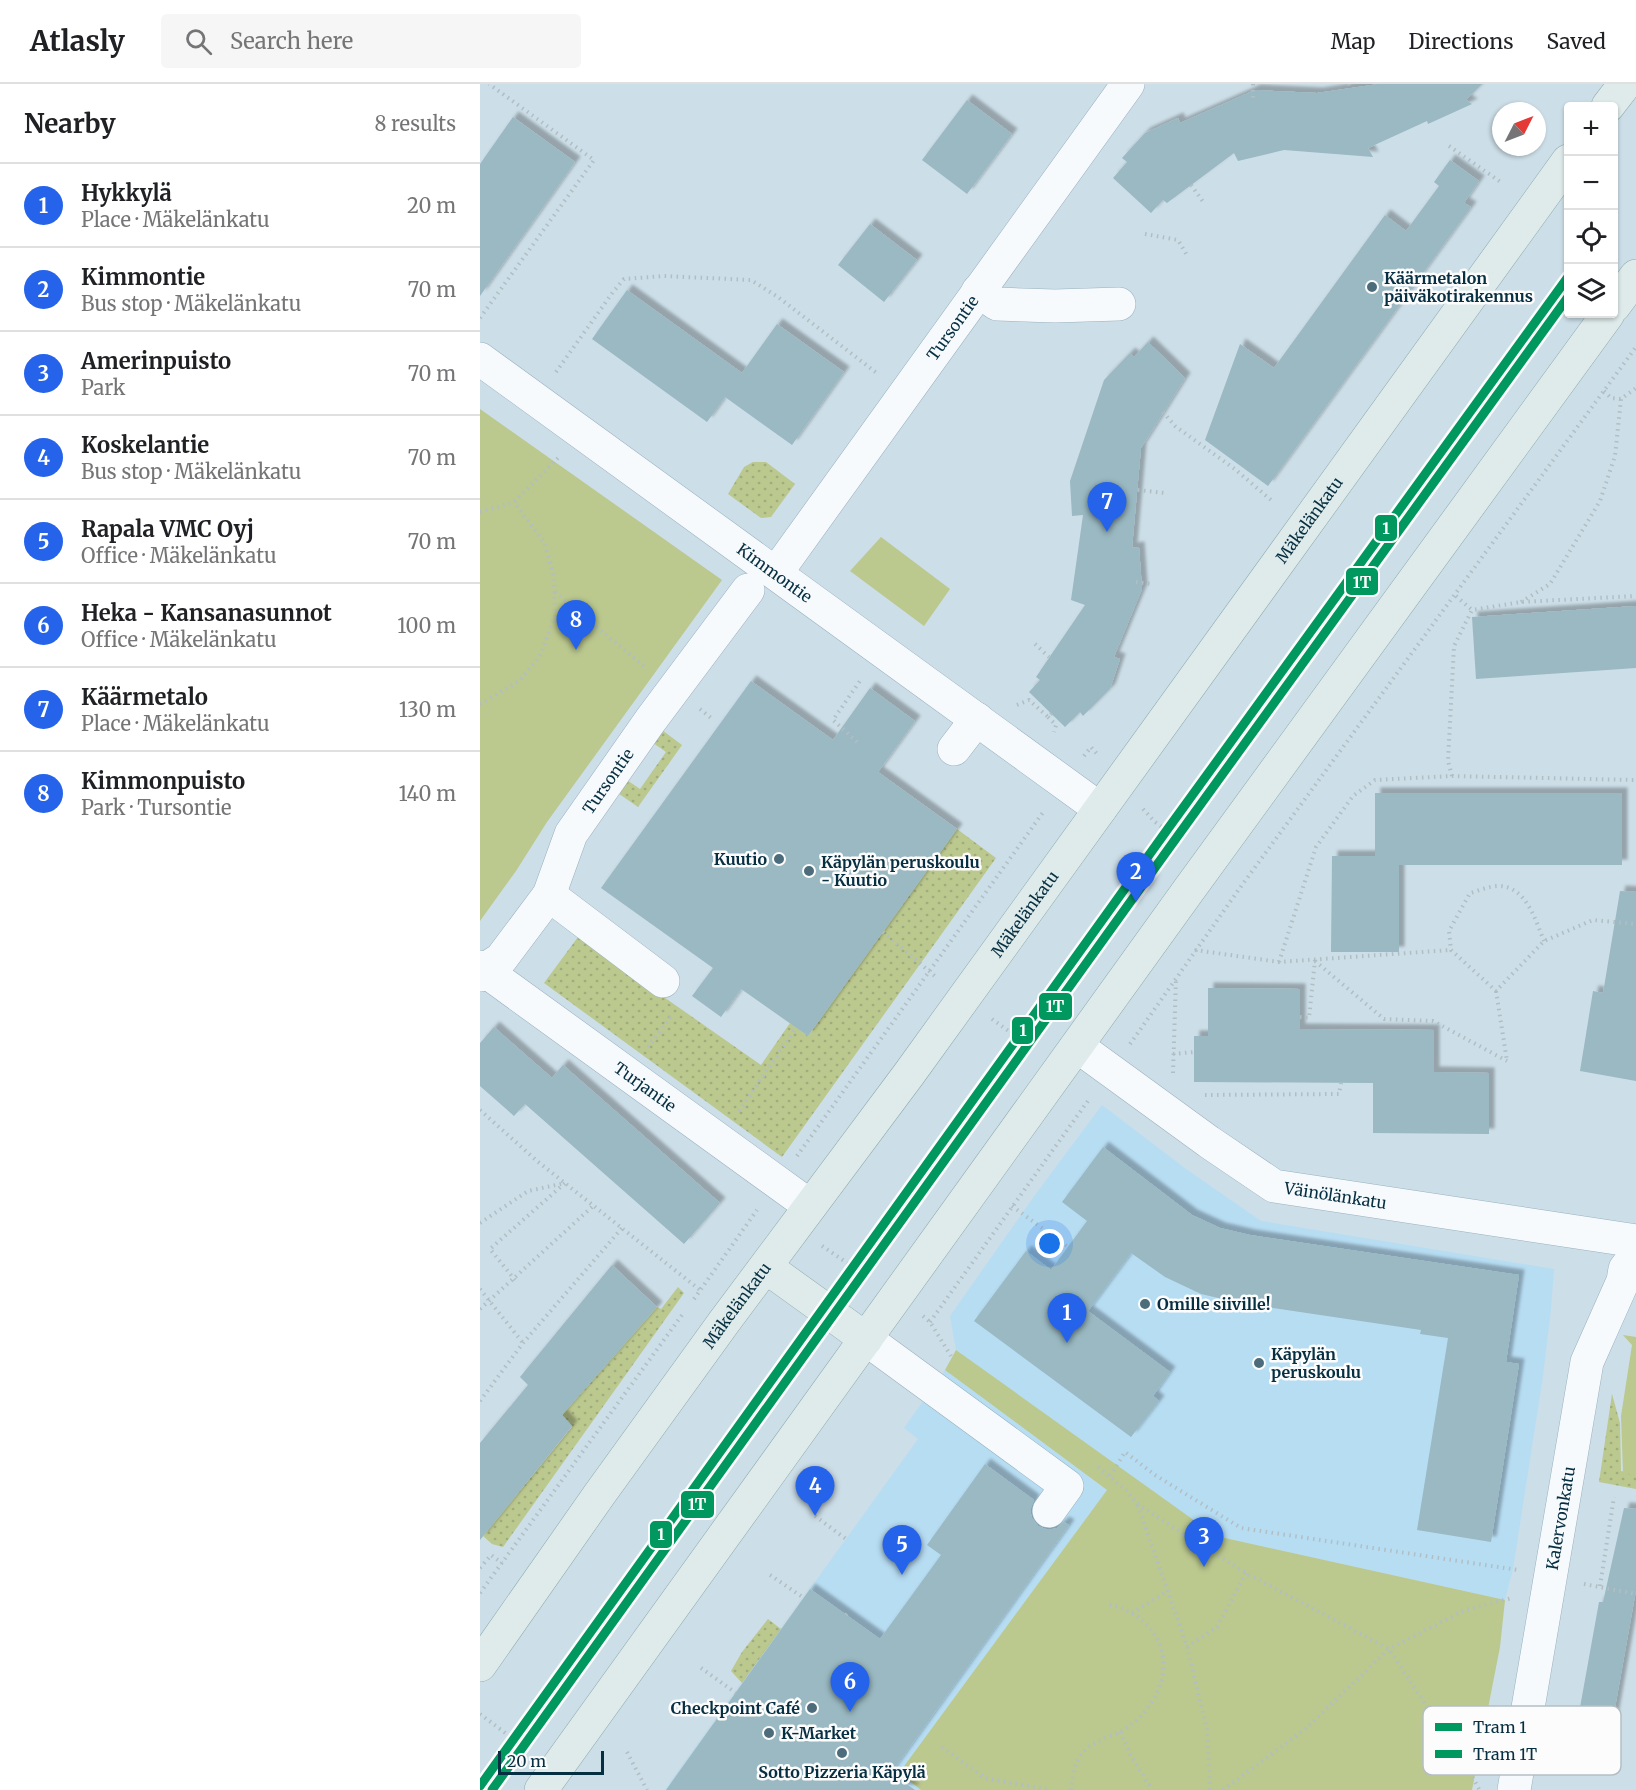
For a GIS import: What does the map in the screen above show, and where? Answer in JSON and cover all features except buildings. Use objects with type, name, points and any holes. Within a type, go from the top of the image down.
[{"type":"main road","points":[[1611,102],[1624,84]]},
{"type":"main road","name":"Mäkelänkatu","points":[[480,1665],[599,1495],[964,998],[1564,168]]},
{"type":"main road","points":[[1618,301],[1636,276]]},
{"type":"main road","points":[[548,1780],[1210,861],[1605,318]]},
{"type":"main road","points":[[766,1267],[866,1339]]},
{"type":"street","name":"Tursontie","points":[[776,573],[1128,84]]},
{"type":"street","points":[[978,291],[998,304],[1055,306],[1119,304]]},
{"type":"street","name":"Kimmontie","points":[[480,359],[1100,809]]},
{"type":"street","name":"Tursontie","points":[[481,970],[501,959],[549,896],[570,834],[748,590]]},
{"type":"street","points":[[954,749],[977,719]]},
{"type":"street","points":[[549,896],[670,994]]},
{"type":"street","name":"Turjantie","points":[[481,970],[802,1218]]},
{"type":"street","name":"Väinölänkatu","points":[[1069,1058],[1209,1142],[1274,1186],[1636,1241]]},
{"type":"street","name":"Kalervonkatu","points":[[1528,1706],[1587,1362],[1623,1281],[1626,1269],[1636,1255]]},
{"type":"street","points":[[866,1339],[1067,1486],[1049,1511]]},
{"type":"street","name":"Kalervonkatu","points":[[1514,1790],[1517,1775]]},
{"type":"path","points":[[480,318],[594,160],[489,84]]},
{"type":"path","points":[[1253,84],[1253,99]]},
{"type":"path","points":[[1449,146],[1502,183]]},
{"type":"path","points":[[1191,185],[1204,203]]},
{"type":"path","points":[[1145,234],[1178,240],[1188,257]]},
{"type":"path","points":[[554,375],[624,279],[664,276],[750,280],[778,297],[904,394]]},
{"type":"path","points":[[1130,1043],[1242,885],[1456,596],[1636,347]]},
{"type":"path","points":[[1604,391],[1611,398],[1621,399],[1636,388]]},
{"type":"path","points":[[1521,602],[1550,584],[1600,501],[1615,456],[1621,399]]},
{"type":"path","points":[[1163,412],[1175,426],[1236,470],[1271,500]]},
{"type":"path","points":[[480,512],[513,502],[554,463],[580,432]]},
{"type":"path","points":[[1138,490],[1165,493]]},
{"type":"path","points":[[480,704],[519,681],[540,656],[555,616],[554,576],[544,542],[513,502]]},
{"type":"path","points":[[1136,582],[1151,584]]},
{"type":"path","points":[[555,592],[647,669]]},
{"type":"path","points":[[1456,596],[1472,610]]},
{"type":"path","points":[[1472,610],[1521,602],[1636,596]]},
{"type":"path","points":[[1452,776],[1448,761],[1454,646],[1472,610]]},
{"type":"path","points":[[1035,644],[1049,657]]},
{"type":"path","points":[[857,742],[833,720],[864,675]]},
{"type":"path","points":[[1014,707],[1029,700],[1050,715],[1056,725]]},
{"type":"path","points":[[1091,747],[1155,822],[1242,885]]},
{"type":"path","points":[[1279,962],[1316,847],[1353,796],[1375,780],[1452,776],[1636,780]]},
{"type":"path","points":[[794,1159],[1046,808]]},
{"type":"path","points":[[1315,960],[1384,1019],[1433,1021],[1507,1061],[1496,991],[1451,950],[1449,931],[1470,893],[1497,886],[1513,889],[1528,904],[1544,941]]},
{"type":"path","points":[[1496,991],[1544,941],[1593,920],[1636,924]]},
{"type":"path","points":[[1160,931],[1196,950],[1279,962],[1451,950]]},
{"type":"path","points":[[883,932],[929,972],[964,998],[1069,1058],[1093,1093],[930,1322]]},
{"type":"path","points":[[1300,1017],[1309,1018],[1315,960]]},
{"type":"path","points":[[1173,1079],[1176,977]]},
{"type":"path","points":[[651,1043],[670,994]]},
{"type":"path","points":[[736,1116],[796,1028]]},
{"type":"path","points":[[1173,1054],[1194,1052]]},
{"type":"path","points":[[1195,1095],[1339,1094],[1341,1083]]},
{"type":"path","points":[[480,1110],[537,1161],[700,1290]]},
{"type":"path","points":[[480,1223],[528,1191],[565,1183]]},
{"type":"path","points":[[515,1280],[490,1250],[565,1183]]},
{"type":"path","points":[[480,1309],[515,1280],[593,1206]]},
{"type":"path","points":[[1012,1206],[1068,1247]]},
{"type":"path","points":[[693,1300],[758,1209],[802,1218],[840,1257],[930,1322],[953,1359]]},
{"type":"path","points":[[480,1401],[524,1343],[622,1228]]},
{"type":"path","points":[[480,1288],[524,1343]]},
{"type":"path","points":[[480,1593],[687,1309]]},
{"type":"path","points":[[1426,1706],[1389,1649],[1246,1573],[1137,1504],[1110,1476],[1125,1452],[1155,1475],[1241,1528],[1513,1569],[1547,1595]]},
{"type":"path","points":[[1600,1586],[1614,1497]]},
{"type":"path","points":[[1137,1504],[1187,1647],[1207,1729],[1210,1790]]},
{"type":"path","points":[[815,1516],[846,1539]]},
{"type":"path","points":[[480,1568],[491,1555],[502,1563]]},
{"type":"path","points":[[1187,1647],[1217,1627],[1246,1573]]},
{"type":"path","points":[[770,1575],[804,1598]]},
{"type":"path","points":[[1223,1790],[1304,1730],[1389,1649],[1465,1610],[1600,1586],[1636,1594]]},
{"type":"path","points":[[1132,1613],[1168,1591]]},
{"type":"path","points":[[1071,1790],[1074,1768],[1080,1755],[1097,1741],[1129,1727],[1155,1699],[1161,1686],[1162,1650],[1147,1623],[1117,1606],[1106,1604]]},
{"type":"path","points":[[701,1668],[736,1693]]},
{"type":"path","points":[[480,1713],[548,1780]]},
{"type":"path","points":[[1120,1732],[1130,1754],[1152,1790]]},
{"type":"path","points":[[942,1746],[985,1778],[1049,1790]]},
{"type":"path","points":[[627,1752],[647,1790]]},
{"type":"path","points":[[1471,1775],[1479,1790]]},
{"type":"shaded area","name":"Käpylän peruskoulu","points":[[1102,1105],[1186,1169],[1261,1221],[1554,1269],[1543,1376],[1513,1569],[1505,1600],[1216,1536],[956,1350],[950,1316]]},
{"type":"shaded area","points":[[945,1370],[1107,1490],[899,1773],[921,1790],[665,1790],[918,1439],[904,1428]]},
{"type":"green space","points":[[480,409],[722,580],[547,822],[480,921]]},
{"type":"green space","points":[[753,462],[766,462],[795,484],[771,517],[761,518],[728,494],[744,467]]},
{"type":"green space","points":[[881,537],[950,589],[924,626],[850,571]]},
{"type":"green space","points":[[658,727],[682,745],[638,807],[615,791],[624,778],[640,789],[666,752],[649,740]]},
{"type":"green space","points":[[957,829],[996,858],[782,1157],[544,983],[578,937],[761,1065],[790,1023],[808,1036]]},
{"type":"green space","points":[[678,1287],[684,1293],[503,1547],[492,1544],[483,1536],[572,1427],[562,1415],[657,1307],[661,1309]]},
{"type":"green space","points":[[1623,1335],[1636,1337],[1636,1475],[1623,1473],[1621,1416],[1632,1345]]},
{"type":"green space","points":[[956,1350],[1216,1536],[1505,1600],[1500,1647],[1488,1706],[1423,1706],[1423,1775],[1475,1775],[1472,1790],[921,1790],[899,1773],[1107,1490],[945,1370]]},
{"type":"green space","points":[[1612,1394],[1620,1423],[1621,1471],[1636,1474],[1636,1489],[1599,1482]]},
{"type":"green space","points":[[768,1619],[781,1629],[742,1683],[731,1671],[742,1652]]},
{"type":"tram line","name":"1","points":[[480,1786],[1167,830],[1564,283]]},
{"type":"tram line","name":"1T","points":[[492,1790],[1564,303]]},
{"type":"place","name":"Käärmetalon päiväkotirakennus","points":[[1372,287]]},
{"type":"place","name":"Käärmetalo","points":[[1107,532]]},
{"type":"place","name":"Kimmonpuisto","points":[[576,650]]},
{"type":"place","name":"Kuutio","points":[[779,859]]},
{"type":"place","name":"Käpylän peruskoulu - Kuutio","points":[[809,871]]},
{"type":"place","name":"Kimmontie","points":[[1136,902]]},
{"type":"place","name":"Omille siiville!","points":[[1145,1304]]},
{"type":"place","name":"Hykkylä","points":[[1067,1343]]},
{"type":"place","name":"Käpylän peruskoulu","points":[[1259,1363]]},
{"type":"place","name":"Koskelantie","points":[[815,1516]]},
{"type":"place","name":"Amerinpuisto","points":[[1204,1567]]},
{"type":"place","name":"Rapala VMC Oyj","points":[[902,1575]]},
{"type":"place","name":"Checkpoint Café","points":[[812,1708]]},
{"type":"place","name":"Heka - Kansanasunnot","points":[[850,1712]]},
{"type":"place","name":"K-Market","points":[[769,1733]]},
{"type":"place","name":"Sotto Pizzeria Käpylä","points":[[842,1753]]}]
